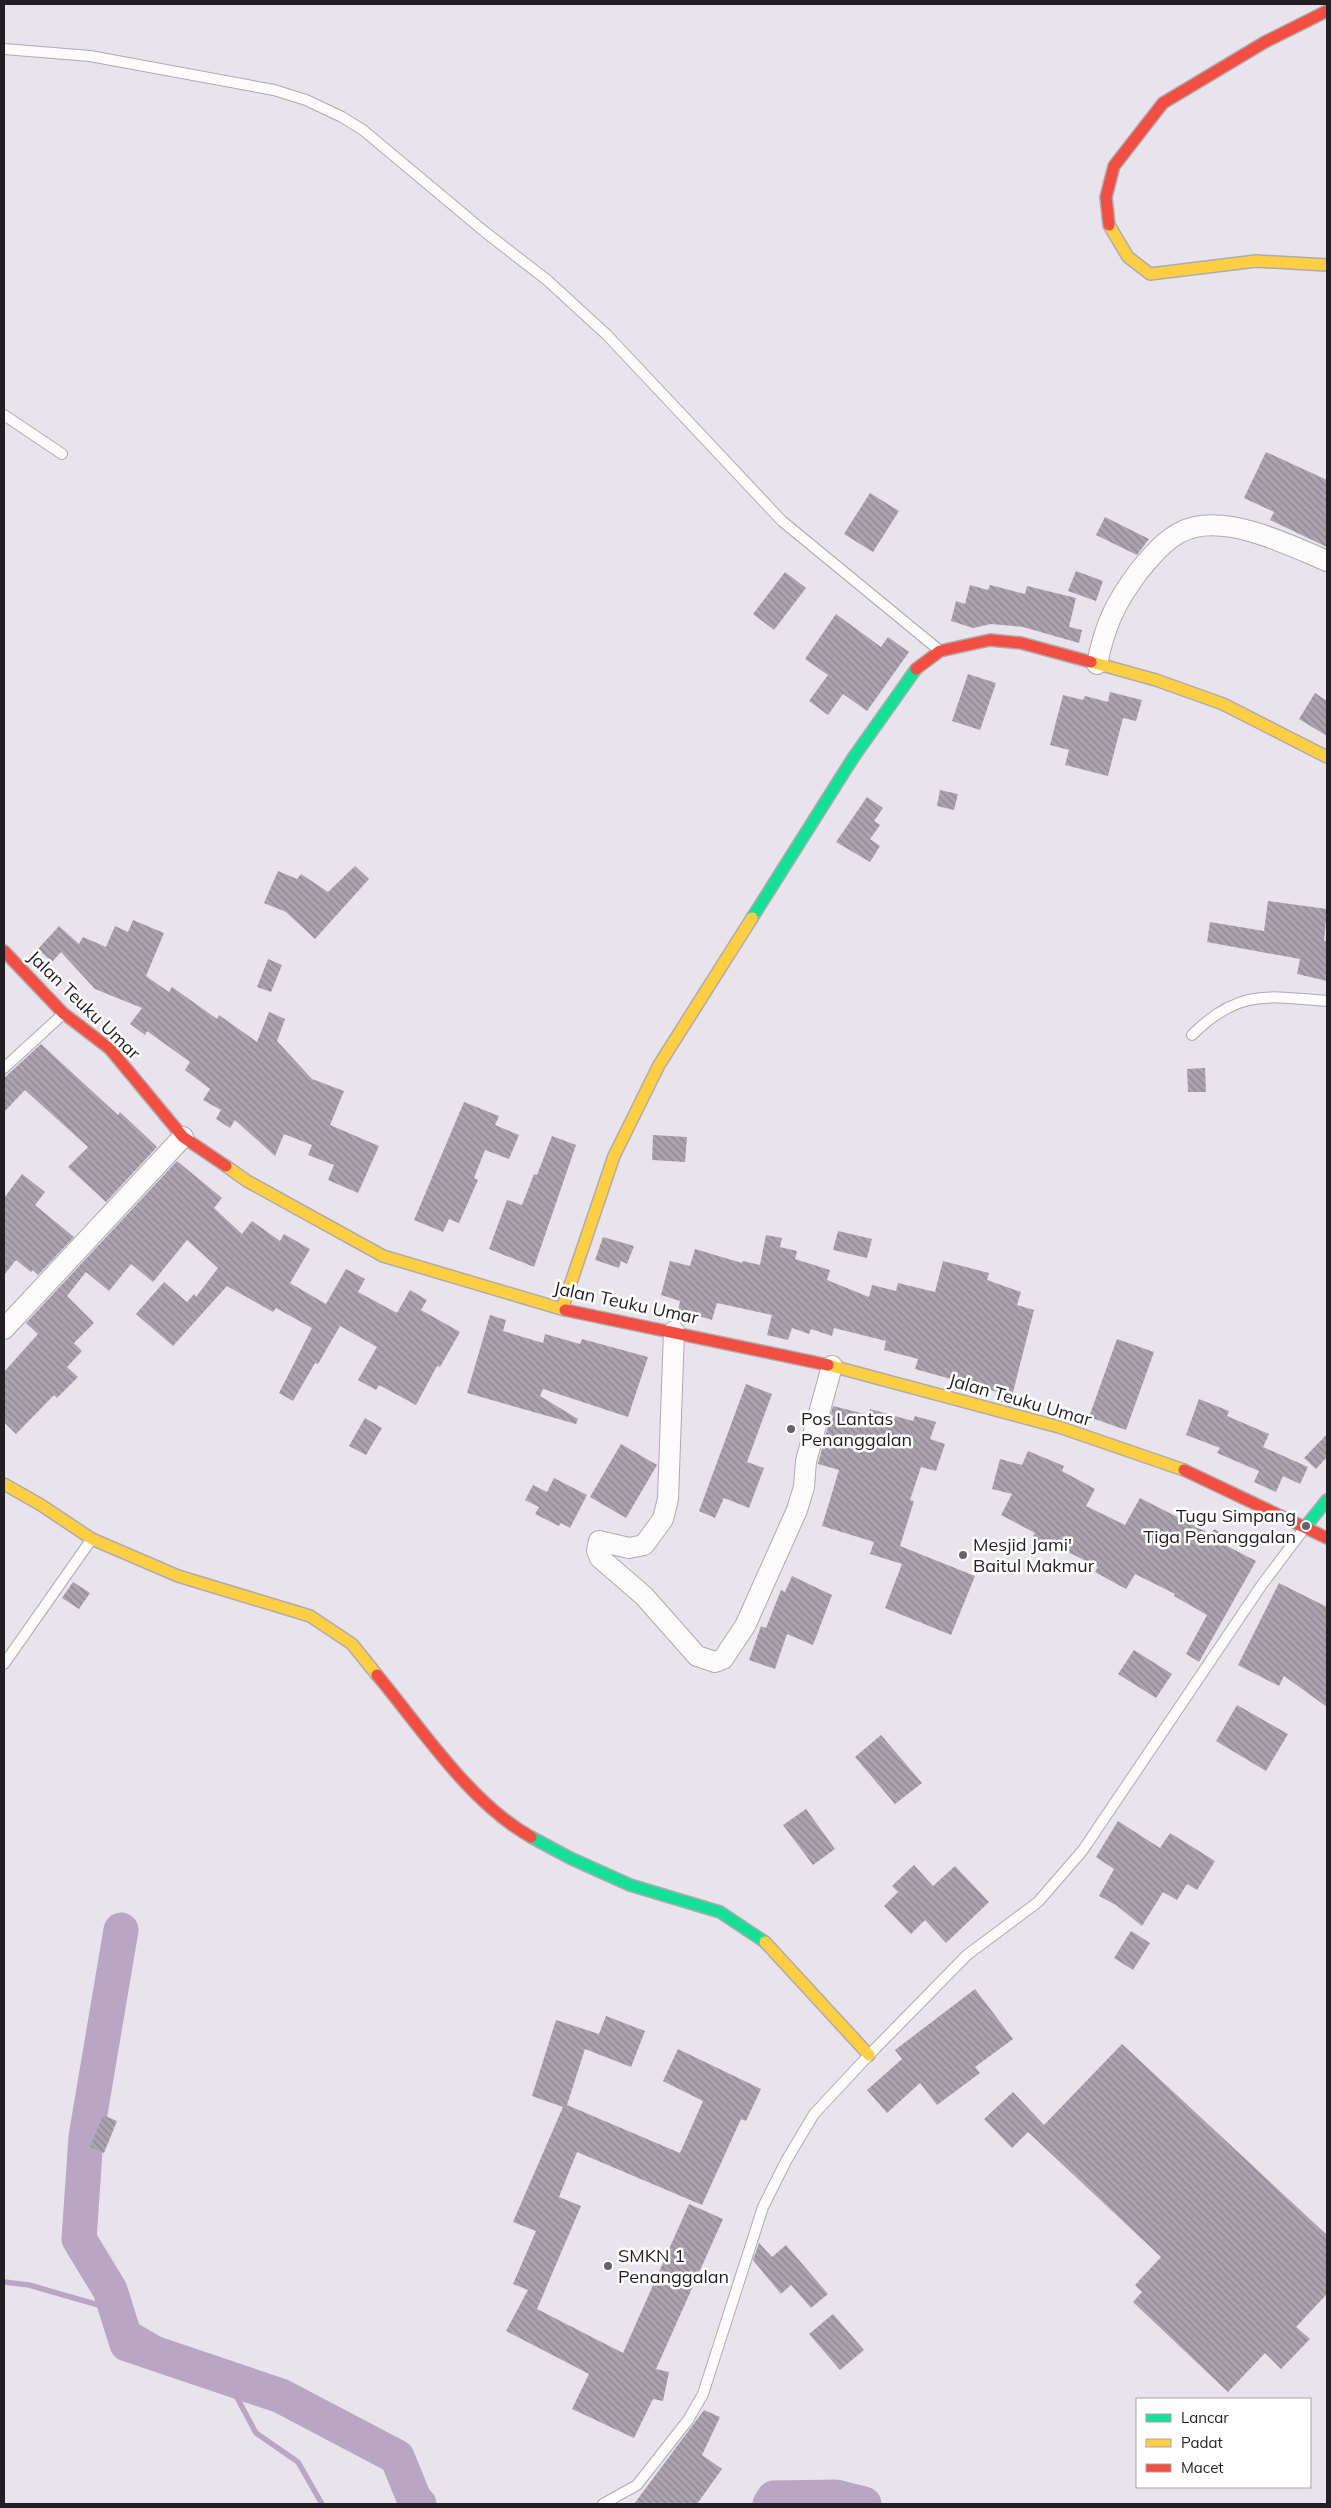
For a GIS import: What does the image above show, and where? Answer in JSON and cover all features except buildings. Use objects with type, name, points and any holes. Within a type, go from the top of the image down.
[{"type":"main road","points":[[1327,11],[1264,42],[1163,103],[1114,166],[1106,197],[1109,226],[1128,257],[1150,274],[1183,272],[1245,262],[1286,261],[1327,265]]},
{"type":"main road","points":[[562,1309],[614,1156],[659,1065],[853,758],[916,669],[940,650],[990,640],[1021,643],[1156,680],[1223,704],[1327,757]]},
{"type":"main road","name":"Jalan Teuku Umar","points":[[4,951],[63,1014],[110,1049],[183,1137],[247,1181],[383,1256],[562,1309],[674,1331],[832,1366],[1068,1430],[1194,1474],[1306,1526],[1327,1538]]},
{"type":"main road","points":[[4,1484],[41,1505],[92,1539],[185,1578],[310,1616],[352,1644],[479,1799],[510,1825],[570,1858],[630,1885],[720,1912],[737,1922],[771,1946],[869,2054]]},
{"type":"main road","points":[[1306,1526],[1327,1500]]},
{"type":"street","points":[[1097,664],[1104,631],[1128,586],[1159,547],[1178,534],[1196,527],[1215,526],[1245,530],[1274,539],[1327,561]]},
{"type":"street","points":[[4,1329],[183,1137]]},
{"type":"street","points":[[674,1331],[670,1474],[663,1519],[644,1545],[629,1548],[599,1541],[598,1551],[600,1558],[644,1596],[696,1656],[707,1661],[723,1659],[737,1640],[788,1532],[804,1487],[806,1461],[832,1366]]},
{"type":"lane","points":[[4,49],[90,56],[274,90],[306,100],[363,130],[485,232],[548,280],[607,335],[782,521],[940,650]]},
{"type":"lane","points":[[4,415],[62,454]]},
{"type":"lane","points":[[1192,1036],[1217,1012],[1260,997],[1282,996],[1327,1001]]},
{"type":"lane","points":[[4,1068],[63,1014]]},
{"type":"lane","points":[[604,2504],[637,2485],[688,2420],[703,2394],[754,2234],[770,2192],[814,2114],[869,2054],[967,1955],[1038,1902],[1083,1850],[1261,1586],[1306,1526]]},
{"type":"lane","points":[[4,1664],[92,1539]]},
{"type":"waterway","points":[[121,1930],[86,2137],[79,2239],[110,2290],[127,2344],[281,2396],[397,2457],[415,2501],[419,2504]]},
{"type":"waterway","points":[[4,2282],[29,2285],[102,2306],[216,2372],[233,2390],[256,2433],[298,2462],[322,2504]]},
{"type":"waterway","points":[[770,2504],[774,2498],[836,2497],[864,2504]]},
{"type":"traffic: fast","points":[[752,918],[853,758],[916,669]]},
{"type":"traffic: fast","points":[[1306,1526],[1327,1500]]},
{"type":"traffic: fast","points":[[531,1837],[570,1858],[630,1885],[720,1912],[765,1942]]},
{"type":"traffic: slow","points":[[1109,225],[1128,257],[1150,274],[1256,261],[1327,265]]},
{"type":"traffic: slow","points":[[1091,662],[1156,680],[1223,704],[1327,757]]},
{"type":"traffic: slow","points":[[562,1309],[614,1156],[659,1065],[752,918]]},
{"type":"traffic: slow","points":[[226,1166],[247,1181],[383,1256],[565,1310]]},
{"type":"traffic: slow","points":[[828,1365],[1059,1427],[1184,1470]]},
{"type":"traffic: slow","points":[[4,1484],[41,1505],[92,1539],[178,1576],[310,1616],[352,1644],[377,1675]]},
{"type":"traffic: slow","points":[[765,1942],[869,2055]]},
{"type":"traffic: jam","points":[[1109,225],[1106,197],[1114,166],[1163,103],[1265,42],[1327,11]]},
{"type":"traffic: jam","points":[[916,669],[940,651],[990,640],[1021,643],[1091,662]]},
{"type":"traffic: jam","points":[[4,951],[63,1013],[110,1049],[183,1137],[226,1166]]},
{"type":"traffic: jam","points":[[565,1310],[828,1365]]},
{"type":"traffic: jam","points":[[1184,1470],[1327,1538]]},
{"type":"traffic: jam","points":[[377,1675],[429,1741],[467,1785],[488,1805],[531,1837]]},
{"type":"place","name":"Pos Lantas Penanggalan","points":[[791,1429]]},
{"type":"place","name":"Tugu Simpang Tiga Penanggalan","points":[[1306,1526]]},
{"type":"place","name":"Mesjid Jami' Baitul Makmur","points":[[963,1555]]},
{"type":"place","name":"SMKN 1 Penanggalan","points":[[608,2266]]}]
